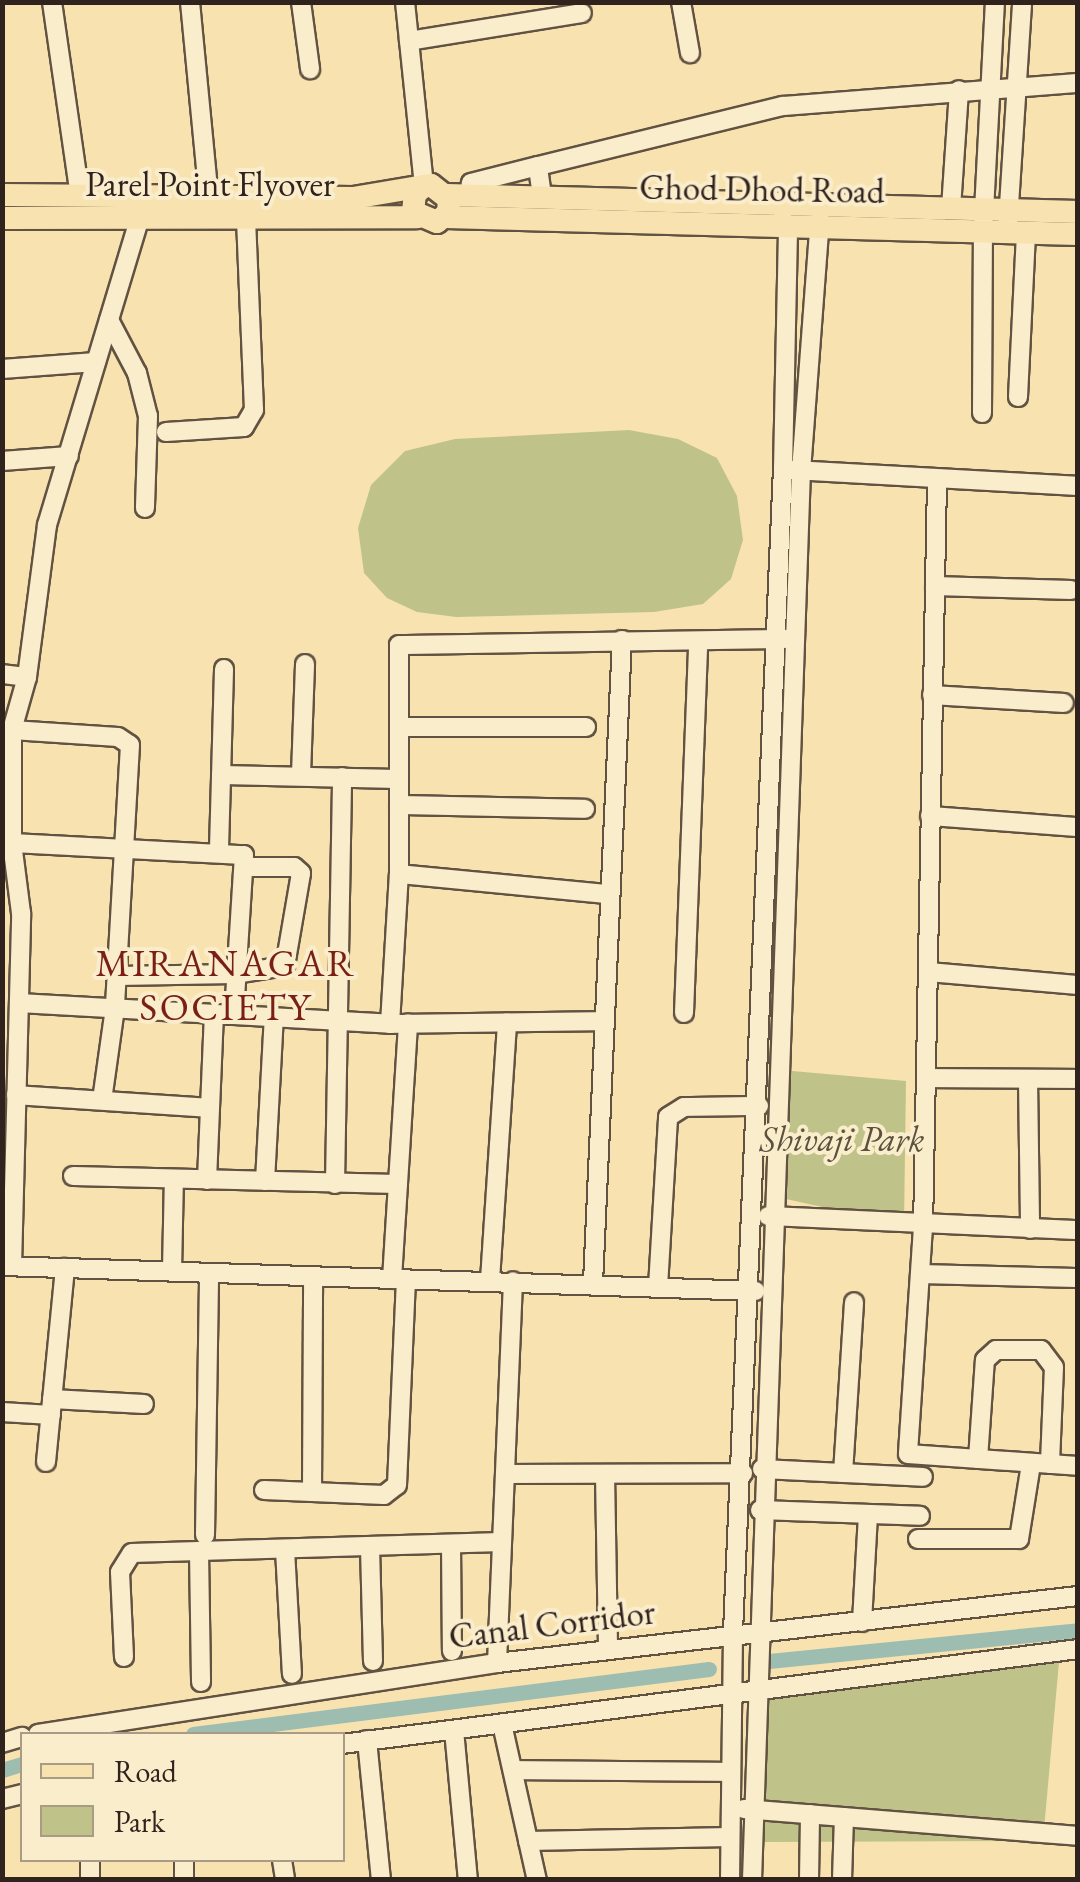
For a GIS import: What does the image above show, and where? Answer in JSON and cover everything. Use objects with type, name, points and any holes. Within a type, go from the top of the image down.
[{"type":"main road","points":[[2,195],[210,200],[353,198],[424,186]]},
{"type":"main road","points":[[417,217],[412,200],[424,186]]},
{"type":"main road","name":"Ghod Dhod Road","points":[[424,186],[454,202],[788,225],[817,213],[983,220]]},
{"type":"main road","points":[[454,202],[542,196],[789,200],[817,213],[951,208],[983,220],[1078,234]]},
{"type":"main road","name":"Ghod Dhod Road","points":[[417,217],[431,223],[454,202]]},
{"type":"main road","points":[[1014,225],[1078,212]]},
{"type":"main road","name":"Parel Point Flyover","points":[[2,218],[139,221],[417,217]]},
{"type":"street","points":[[52,2],[80,196]]},
{"type":"street","points":[[301,2],[310,70]]},
{"type":"street","points":[[405,2],[424,186]]},
{"type":"street","points":[[681,2],[690,53]]},
{"type":"street","points":[[982,413],[983,220],[995,2]]},
{"type":"street","points":[[1018,397],[1014,225],[1022,2]]},
{"type":"street","points":[[193,3],[210,200]]},
{"type":"street","points":[[409,42],[582,13]]},
{"type":"street","points":[[454,202],[471,183],[783,106],[1078,82]]},
{"type":"street","points":[[951,208],[959,90]]},
{"type":"street","points":[[538,166],[542,196]]},
{"type":"street","points":[[730,1880],[733,1632],[772,1291],[776,1217],[796,639],[788,225],[780,214],[789,200]]},
{"type":"street","points":[[752,1880],[760,1510],[752,1471],[748,1291],[756,1216],[774,639],[817,213]]},
{"type":"street","points":[[166,432],[244,427],[254,410],[246,220]]},
{"type":"street","points":[[139,221],[48,525],[27,677],[12,730],[13,1012],[7,1266],[772,1291]]},
{"type":"street","points":[[109,320],[137,374],[148,416],[144,508]]},
{"type":"street","points":[[2,369],[96,362]]},
{"type":"street","points":[[2,460],[69,456]]},
{"type":"street","points":[[792,470],[1078,486]]},
{"type":"street","points":[[937,480],[923,1227],[908,1454],[1078,1466]]},
{"type":"street","points":[[935,586],[1071,590]]},
{"type":"street","points":[[264,1490],[384,1495],[397,1485],[399,645],[796,639]]},
{"type":"street","points":[[593,1284],[606,894],[622,640]]},
{"type":"street","points":[[684,1013],[698,642]]},
{"type":"street","points":[[300,774],[304,664]]},
{"type":"street","points":[[219,849],[224,669]]},
{"type":"street","points":[[2,674],[27,677]]},
{"type":"street","points":[[932,695],[1064,703]]},
{"type":"street","points":[[399,727],[586,727]]},
{"type":"street","points":[[12,730],[128,741],[126,848],[115,1008],[102,1100]]},
{"type":"street","points":[[221,775],[399,779]]},
{"type":"street","points":[[334,1184],[342,777]]},
{"type":"street","points":[[399,805],[585,809]]},
{"type":"street","points":[[930,816],[1078,827]]},
{"type":"street","points":[[12,843],[219,849],[244,855],[248,868],[234,1015]]},
{"type":"street","points":[[117,976],[235,974],[277,970],[290,960],[301,878],[294,867],[248,868]]},
{"type":"street","points":[[398,874],[606,894]]},
{"type":"street","points":[[929,972],[1078,985]]},
{"type":"street","points":[[13,1012],[115,1008],[399,1024],[603,1021]]},
{"type":"street","points":[[207,1180],[214,1014]]},
{"type":"street","points":[[265,1181],[274,1017]]},
{"type":"street","points":[[490,1280],[506,1022]]},
{"type":"street","points":[[926,1078],[1078,1079]]},
{"type":"street","points":[[1028,1079],[1030,1229]]},
{"type":"street","points":[[12,1099],[102,1100],[210,1108]]},
{"type":"street","points":[[658,1287],[668,1117],[684,1107],[759,1106]]},
{"type":"street","points":[[73,1176],[398,1184]]},
{"type":"street","points":[[172,1272],[174,1179]]},
{"type":"street","points":[[756,1216],[923,1227],[1078,1230]]},
{"type":"street","points":[[46,1462],[65,1268]]},
{"type":"street","points":[[201,1682],[209,1274]]},
{"type":"street","points":[[920,1274],[1078,1278]]},
{"type":"street","points":[[312,1492],[313,1277]]},
{"type":"street","points":[[497,1663],[513,1280]]},
{"type":"street","points":[[842,1473],[854,1302]]},
{"type":"street","points":[[918,1539],[1019,1539],[1040,1464],[1054,1367],[1040,1350],[996,1350],[986,1360],[978,1459]]},
{"type":"street","points":[[2,1412],[144,1404]]},
{"type":"street","points":[[505,1474],[752,1471],[923,1477]]},
{"type":"street","points":[[605,1474],[608,1650]]},
{"type":"street","points":[[760,1510],[920,1516]]},
{"type":"street","points":[[862,1622],[868,1514]]},
{"type":"street","points":[[124,1657],[125,1556],[202,1544],[285,1550],[501,1542]]},
{"type":"street","points":[[451,1544],[452,1651]]},
{"type":"street","points":[[370,1546],[373,1661]]},
{"type":"street","points":[[285,1550],[292,1674]]},
{"type":"street","name":"Canal Corridor","points":[[51,1732],[497,1663],[733,1632],[862,1622],[1078,1596]]},
{"type":"street","points":[[345,1744],[755,1694],[1078,1649]]},
{"type":"street","points":[[502,1724],[537,1880]]},
{"type":"street","points":[[454,1730],[468,1880]]},
{"type":"street","points":[[367,1740],[381,1880]]},
{"type":"street","points":[[513,1770],[731,1772]]},
{"type":"street","points":[[730,1808],[1078,1836]]},
{"type":"street","points":[[809,1880],[810,1814]]},
{"type":"street","points":[[842,1880],[844,1817]]},
{"type":"street","points":[[528,1840],[730,1837]]},
{"type":"green space","points":[[629,430],[678,439],[717,458],[737,496],[743,540],[731,579],[703,604],[654,612],[456,617],[417,612],[387,598],[364,573],[358,528],[371,485],[405,451],[455,439]]},
{"type":"green space","name":"Shivaji Park","points":[[781,1070],[906,1081],[904,1225],[777,1197]]},
{"type":"green space","points":[[1059,1662],[1043,1841],[764,1842],[766,1697]]},
{"type":"waterway","points":[[769,1661],[1078,1630]]},
{"type":"waterway","points":[[209,1732],[709,1669]]},
{"type":"waterway","points":[[2,1770],[20,1765]]},
{"type":"district","name":"MIRANAGAR SOCIETY","points":[[226,985]]}]
